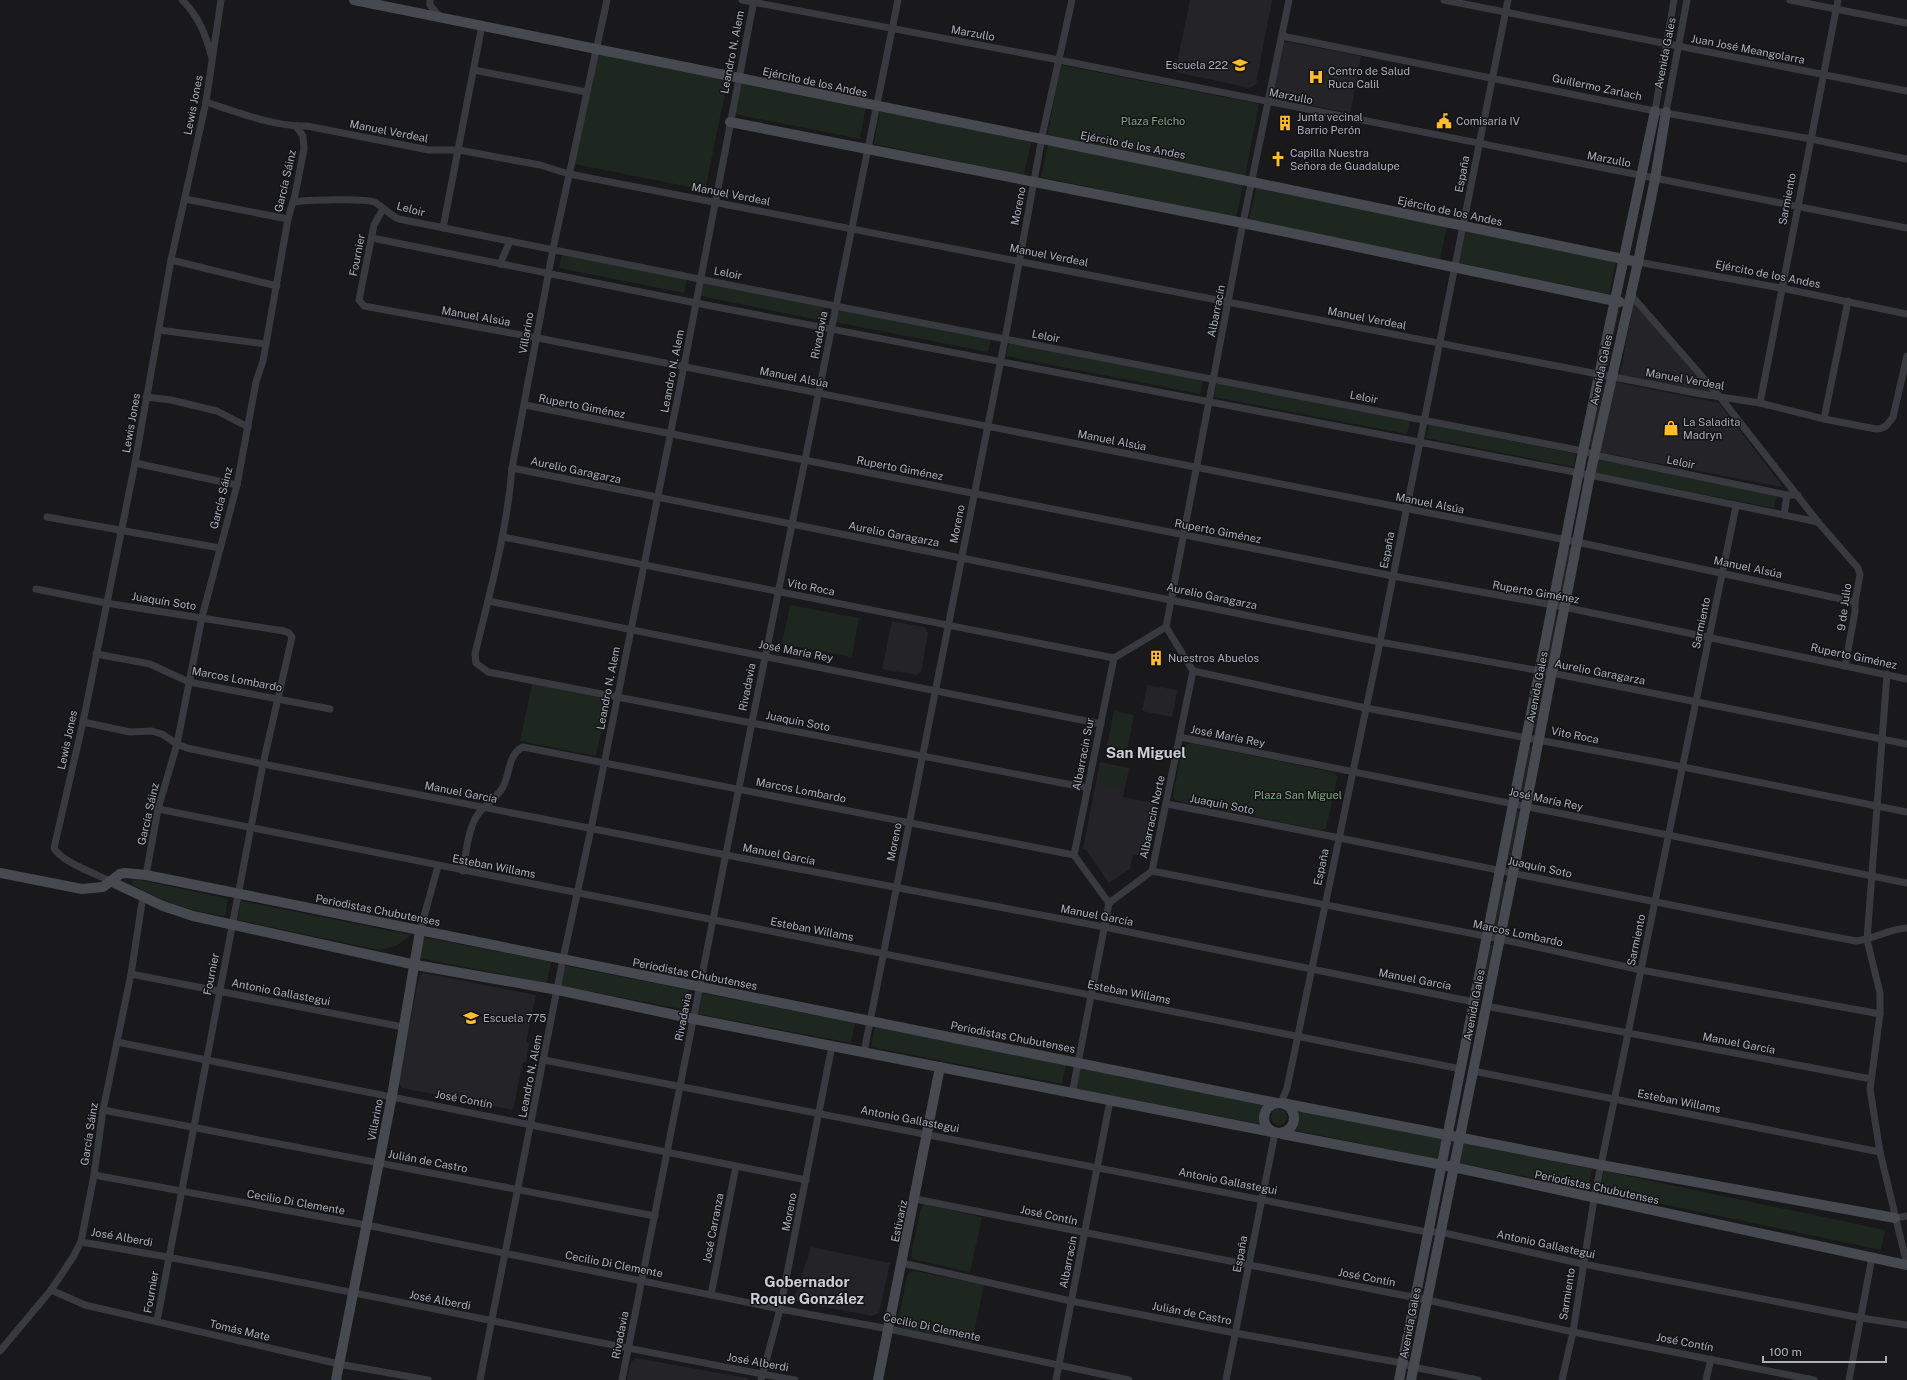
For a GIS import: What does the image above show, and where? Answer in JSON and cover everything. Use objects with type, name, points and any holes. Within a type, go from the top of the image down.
[{"type":"street","points":[[182,0],[197,18],[206,37],[212,61]]},
{"type":"street","name":"Lewis Jones","points":[[54,848],[83,722],[135,463],[171,260],[206,102],[221,0]]},
{"type":"street","name":"Ejército de los Andes","points":[[354,0],[597,48],[1252,182],[1623,260],[1781,288],[1907,314]]},
{"type":"street","points":[[430,0],[430,5],[440,17]]},
{"type":"street","name":"Villarino","points":[[482,668],[476,663],[475,654],[503,537],[509,502],[512,468],[538,338],[553,249],[607,0]]},
{"type":"street","name":"Marzullo","points":[[742,0],[754,1],[892,30],[1059,60],[1907,228]]},
{"type":"street","name":"Rivadavia","points":[[622,1380],[738,790],[898,0]]},
{"type":"street","name":"Moreno","points":[[864,1052],[1001,362],[1042,140],[1072,0]]},
{"type":"street","name":"Albarracín","points":[[1166,627],[1170,599],[1230,302],[1243,223],[1289,0]]},
{"type":"street","name":"Juan José Meangolarra","points":[[1444,0],[1907,91]]},
{"type":"street","name":"España","points":[[1280,1103],[1287,1088],[1380,642],[1508,0]]},
{"type":"street","name":"Avenida Gales","points":[[1399,1380],[1427,1232],[1442,1165],[1486,937],[1501,870],[1583,451],[1655,111],[1674,0]]},
{"type":"street","name":"Avenida Gales","points":[[1411,1380],[1500,939],[1590,475],[1655,179],[1687,0]]},
{"type":"street","points":[[1790,0],[1907,23]]},
{"type":"street","name":"Sarmiento","points":[[1760,403],[1781,288],[1838,0]]},
{"type":"street","name":"Leandro N. Alem","points":[[480,1380],[532,1124],[563,959],[591,829],[671,434],[754,1]]},
{"type":"street","points":[[443,228],[482,25]]},
{"type":"street","name":"Guillermo Zarlach","points":[[1282,36],[1492,77],[1655,111],[1810,139],[1907,159]]},
{"type":"street","points":[[474,70],[586,92]]},
{"type":"street","name":"Manuel Verdeal","points":[[206,102],[278,123],[307,126],[429,150],[459,150],[540,165],[569,174],[1019,260],[1612,377],[1760,403],[1824,419],[1876,429],[1881,429],[1888,425],[1893,417],[1907,356]]},
{"type":"street","points":[[730,122],[1243,223],[1615,301],[1629,299],[1720,397],[1818,522]]},
{"type":"street","name":"García Sáinz","points":[[146,875],[158,809],[177,744],[202,618],[237,485],[256,382],[263,361],[288,219],[293,202],[304,140],[296,126]]},
{"type":"street","points":[[184,199],[288,219]]},
{"type":"street","name":"Leloir","points":[[293,202],[308,200],[372,202],[389,215],[399,219],[835,306],[1424,419],[1583,451],[1595,455],[1787,495],[1798,495]]},
{"type":"street","name":"Fournier","points":[[364,306],[359,300],[374,225],[383,209]]},
{"type":"street","points":[[372,238],[696,303],[1590,475],[1818,522]]},
{"type":"street","points":[[500,264],[510,241]]},
{"type":"street","points":[[171,260],[277,286]]},
{"type":"street","points":[[1824,419],[1848,301]]},
{"type":"street","name":"Manuel Alsúa","points":[[364,306],[684,366],[1577,542],[1855,602]]},
{"type":"street","points":[[159,330],[266,344]]},
{"type":"street","points":[[146,397],[171,400],[217,411],[248,427]]},
{"type":"street","name":"Ruperto Giménez","points":[[525,405],[1393,576],[1564,607],[1907,679]]},
{"type":"street","points":[[135,463],[237,485]]},
{"type":"street","name":"Aurelio Garagarza","points":[[512,468],[1380,642],[1539,672],[1552,673],[1695,703],[1907,744]]},
{"type":"street","points":[[1784,515],[1787,495]]},
{"type":"street","name":"Sarmiento","points":[[1562,1380],[1573,1332],[1594,1199],[1736,506]]},
{"type":"street","points":[[47,517],[220,548]]},
{"type":"street","name":"9 de Julio","points":[[1818,522],[1858,568],[1860,575],[1845,666]]},
{"type":"street","name":"Vito Roca","points":[[503,537],[1114,658]]},
{"type":"street","name":"Juaquín Soto","points":[[36,589],[106,603],[289,633]]},
{"type":"street","name":"José María Rey","points":[[488,601],[1100,724]]},
{"type":"street","points":[[1114,658],[1166,627],[1193,670]]},
{"type":"street","name":"Fournier","points":[[157,1322],[263,764],[292,643],[292,637],[289,633]]},
{"type":"street","name":"Marcos Lombardo","points":[[96,654],[150,664],[189,682],[279,698],[330,709]]},
{"type":"street","name":"Albarracín Sur","points":[[1074,855],[1114,658]]},
{"type":"street","name":"Juaquín Soto","points":[[482,668],[488,672],[1088,788]]},
{"type":"street","name":"Vito Roca","points":[[1193,670],[1366,708],[1682,767],[1907,812]]},
{"type":"street","name":"Albarracín Norte","points":[[1109,904],[1152,871],[1167,804],[1193,670]]},
{"type":"street","points":[[1886,674],[1868,940],[1880,993],[1880,1014],[1870,1089],[1880,1152],[1907,1265]]},
{"type":"street","name":"Manuel García","points":[[83,722],[130,732],[152,732],[162,734],[177,744],[263,764],[591,829],[1104,927],[1474,1002]]},
{"type":"street","name":"José María Rey","points":[[1180,737],[1907,883]]},
{"type":"street","name":"Marcos Lombardo","points":[[484,808],[500,793],[513,757],[518,750],[523,747],[1074,855]]},
{"type":"street","name":"Juaquín Soto","points":[[1167,804],[1339,837],[1655,903],[1856,941],[1868,940],[1898,929],[1907,928]]},
{"type":"street","points":[[463,871],[471,827],[475,818],[484,808]]},
{"type":"street","name":"Esteban Willams","points":[[158,809],[1461,1069]]},
{"type":"street","name":"Periodistas Chubutenses","points":[[54,848],[56,853],[64,858],[143,896],[193,916],[232,925],[416,965],[558,990],[694,1019],[1072,1094],[1453,1167],[1594,1199],[1907,1265]]},
{"type":"street","points":[[1072,1094],[1109,904],[1074,855]]},
{"type":"street","name":"Villarino","points":[[336,1380],[392,1096],[403,1027],[416,965],[420,931],[438,866]]},
{"type":"street","name":"Marcos Lombardo","points":[[1152,871],[1324,906],[1500,939],[1641,970],[1880,1014]]},
{"type":"street","name":"Periodistas Chubutenses","points":[[0,873],[82,889],[102,887],[120,874],[146,875],[1280,1103],[1460,1136],[1601,1165],[1895,1218]]},
{"type":"street","name":"García Sáinz","points":[[0,1351],[51,1290],[81,1242],[94,1175],[103,1110],[131,974],[143,896]]},
{"type":"street","name":"Antonio Gallastegui","points":[[131,974],[403,1027]]},
{"type":"street","name":"Manuel García","points":[[1486,1006],[1871,1079]]},
{"type":"street","name":"José Contín","points":[[117,1042],[806,1180]]},
{"type":"street","name":"Moreno","points":[[762,1377],[780,1309],[832,1046]]},
{"type":"street","name":"Antonio Gallastegui","points":[[544,1060],[927,1133],[1427,1232],[1440,1232],[1583,1264],[1861,1318],[1907,1325]]},
{"type":"street","name":"Estivariz","points":[[878,1380],[940,1067]]},
{"type":"street","name":"Esteban Willams","points":[[1473,1071],[1880,1152]]},
{"type":"street","name":"Albarracín","points":[[1056,1380],[1110,1101]]},
{"type":"street","points":[[1280,1103],[1291,1108],[1295,1118],[1291,1128],[1276,1133],[1265,1125],[1264,1115],[1268,1107],[1280,1103]]},
{"type":"street","name":"Julián de Castro","points":[[103,1110],[655,1216]]},
{"type":"street","name":"España","points":[[1226,1380],[1276,1133]]},
{"type":"street","name":"José Carranza","points":[[711,1295],[736,1166]]},
{"type":"street","name":"Cecilio Di Clemente","points":[[94,1175],[366,1226],[780,1309],[889,1329],[1129,1380]]},
{"type":"street","name":"José Contín","points":[[915,1199],[1427,1300],[1573,1332],[1814,1380]]},
{"type":"street","points":[[1895,1218],[1907,1216]]},
{"type":"street","name":"José Alberdi","points":[[81,1242],[169,1256],[762,1377],[796,1380]]},
{"type":"street","points":[[1848,1380],[1872,1257]]},
{"type":"street","name":"Julián de Castro","points":[[902,1263],[1071,1301],[1235,1333],[1402,1363],[1414,1367],[1478,1380]]},
{"type":"street","name":"Tomás Mate","points":[[51,1290],[85,1305],[339,1364],[428,1380]]},
{"type":"street","points":[[1706,1380],[1711,1359]]},
{"type":"shaded area","points":[[1190,0],[1272,0],[1256,84],[1250,88],[1175,72]]},
{"type":"shaded area","name":"Centro de Salud Ruca Calil","points":[[1283,41],[1361,56],[1350,113],[1272,98]]},
{"type":"shaded area","name":"La Saladita Madryn","points":[[1635,296],[1718,395],[1620,375]]},
{"type":"shaded area","name":"La Saladita Madryn","points":[[1614,382],[1719,403],[1783,487],[1599,452]]},
{"type":"shaded area","points":[[892,621],[924,627],[928,633],[921,672],[917,675],[882,669]]},
{"type":"shaded area","points":[[1147,685],[1177,690],[1172,717],[1142,711]]},
{"type":"shaded area","points":[[1100,762],[1129,768],[1123,797],[1156,803],[1145,856],[1133,854],[1130,869],[1109,883],[1086,850],[1083,849]]},
{"type":"shaded area","name":"Escuela 775","points":[[423,973],[536,995],[526,1042],[529,1043],[526,1062],[523,1062],[513,1110],[402,1088],[398,1082],[419,977]]},
{"type":"shaded area","points":[[811,1247],[890,1263],[879,1313],[872,1316],[793,1301]]},
{"type":"shaded area","points":[[636,1358],[747,1378],[748,1380],[627,1380],[631,1362]]},
{"type":"green space","points":[[597,52],[728,79],[705,190],[574,164]]},
{"type":"green space","name":"Plaza Felcho","points":[[1061,65],[1259,104],[1245,176],[1047,137]]},
{"type":"green space","points":[[740,81],[866,106],[860,139],[734,114]]},
{"type":"green space","points":[[880,111],[1031,142],[1024,175],[874,144]]},
{"type":"green space","points":[[1048,144],[1243,185],[1236,217],[1041,177]]},
{"type":"green space","points":[[1256,188],[1447,226],[1440,259],[1249,220]]},
{"type":"green space","points":[[1466,231],[1616,261],[1609,294],[1459,263]]},
{"type":"green space","points":[[562,255],[687,279],[684,293],[559,268]]},
{"type":"green space","points":[[703,282],[825,307],[822,321],[701,296]]},
{"type":"green space","points":[[1617,306],[1620,307],[1608,366],[1605,365]]},
{"type":"green space","points":[[838,309],[991,339],[988,352],[835,322]]},
{"type":"green space","points":[[1009,343],[1203,380],[1200,394],[1006,356]]},
{"type":"green space","points":[[1602,381],[1605,382],[1592,447],[1589,446]]},
{"type":"green space","points":[[1217,383],[1410,421],[1407,434],[1214,397]]},
{"type":"green space","points":[[1429,424],[1576,454],[1574,467],[1426,438]]},
{"type":"green space","points":[[1597,459],[1777,495],[1774,508],[1595,473]]},
{"type":"green space","points":[[1568,547],[1572,548],[1562,599],[1558,599]]},
{"type":"green space","points":[[790,605],[859,618],[852,657],[782,644]]},
{"type":"green space","points":[[1556,614],[1559,614],[1549,666],[1545,665]]},
{"type":"green space","points":[[1543,678],[1546,679],[1536,731],[1533,730]]},
{"type":"green space","points":[[532,684],[608,699],[596,756],[520,741]]},
{"type":"green space","points":[[1114,711],[1134,715],[1127,750],[1107,746]]},
{"type":"green space","name":"Plaza San Miguel","points":[[1191,743],[1336,774],[1337,778],[1326,829],[1321,830],[1174,799],[1173,794],[1182,750],[1185,745]]},
{"type":"green space","points":[[1529,747],[1532,747],[1522,799],[1518,798]]},
{"type":"green space","points":[[1102,765],[1126,770],[1123,788],[1098,784]]},
{"type":"green space","points":[[1516,811],[1520,812],[1509,863],[1506,863]]},
{"type":"green space","points":[[131,878],[228,899],[225,916],[189,909],[166,901],[133,885]]},
{"type":"green space","points":[[1502,881],[1506,882],[1496,929],[1493,928]]},
{"type":"green space","points":[[241,901],[411,935],[396,946],[379,950],[238,920]]},
{"type":"green space","points":[[423,937],[551,962],[547,983],[419,958]]},
{"type":"green space","points":[[1489,945],[1493,945],[1483,993],[1480,992]]},
{"type":"green space","points":[[562,965],[690,990],[686,1010],[558,985]]},
{"type":"green space","points":[[702,993],[855,1023],[851,1043],[698,1014]]},
{"type":"green space","points":[[875,1027],[1066,1064],[1062,1084],[871,1047]]},
{"type":"green space","points":[[1080,1068],[1265,1104],[1260,1114],[1261,1124],[1076,1089]]},
{"type":"green space","points":[[1279,1109],[1285,1111],[1287,1117],[1285,1123],[1279,1125],[1273,1123],[1271,1117],[1273,1111]]},
{"type":"green space","points":[[1297,1110],[1442,1139],[1437,1159],[1294,1130],[1298,1121]]},
{"type":"green space","points":[[1463,1143],[1592,1169],[1588,1189],[1459,1163]]},
{"type":"green space","points":[[1604,1171],[1885,1230],[1881,1250],[1600,1191]]},
{"type":"green space","points":[[926,1205],[982,1217],[970,1272],[912,1259],[911,1255],[920,1211],[922,1206]]},
{"type":"green space","points":[[914,1271],[984,1285],[972,1343],[904,1329],[900,1326],[898,1322],[907,1276],[910,1272]]},
{"type":"place","name":"Escuela 222","points":[[1240,65]]},
{"type":"place","name":"Centro de Salud Ruca Calil","points":[[1316,77]]},
{"type":"place","name":"Comisaría IV","points":[[1444,121]]},
{"type":"place","name":"Junta vecinal Barrio Perón","points":[[1285,123]]},
{"type":"place","name":"Capilla Nuestra Señora de Guadalupe","points":[[1278,159]]},
{"type":"place","name":"La Saladita Madryn","points":[[1671,428]]},
{"type":"place","name":"Nuestros Abuelos","points":[[1156,658]]},
{"type":"place","name":"Escuela 775","points":[[471,1018]]},
{"type":"district","name":"San Miguel","points":[[1146,752]]},
{"type":"district","name":"Gobernador Roque González","points":[[807,1290]]}]
